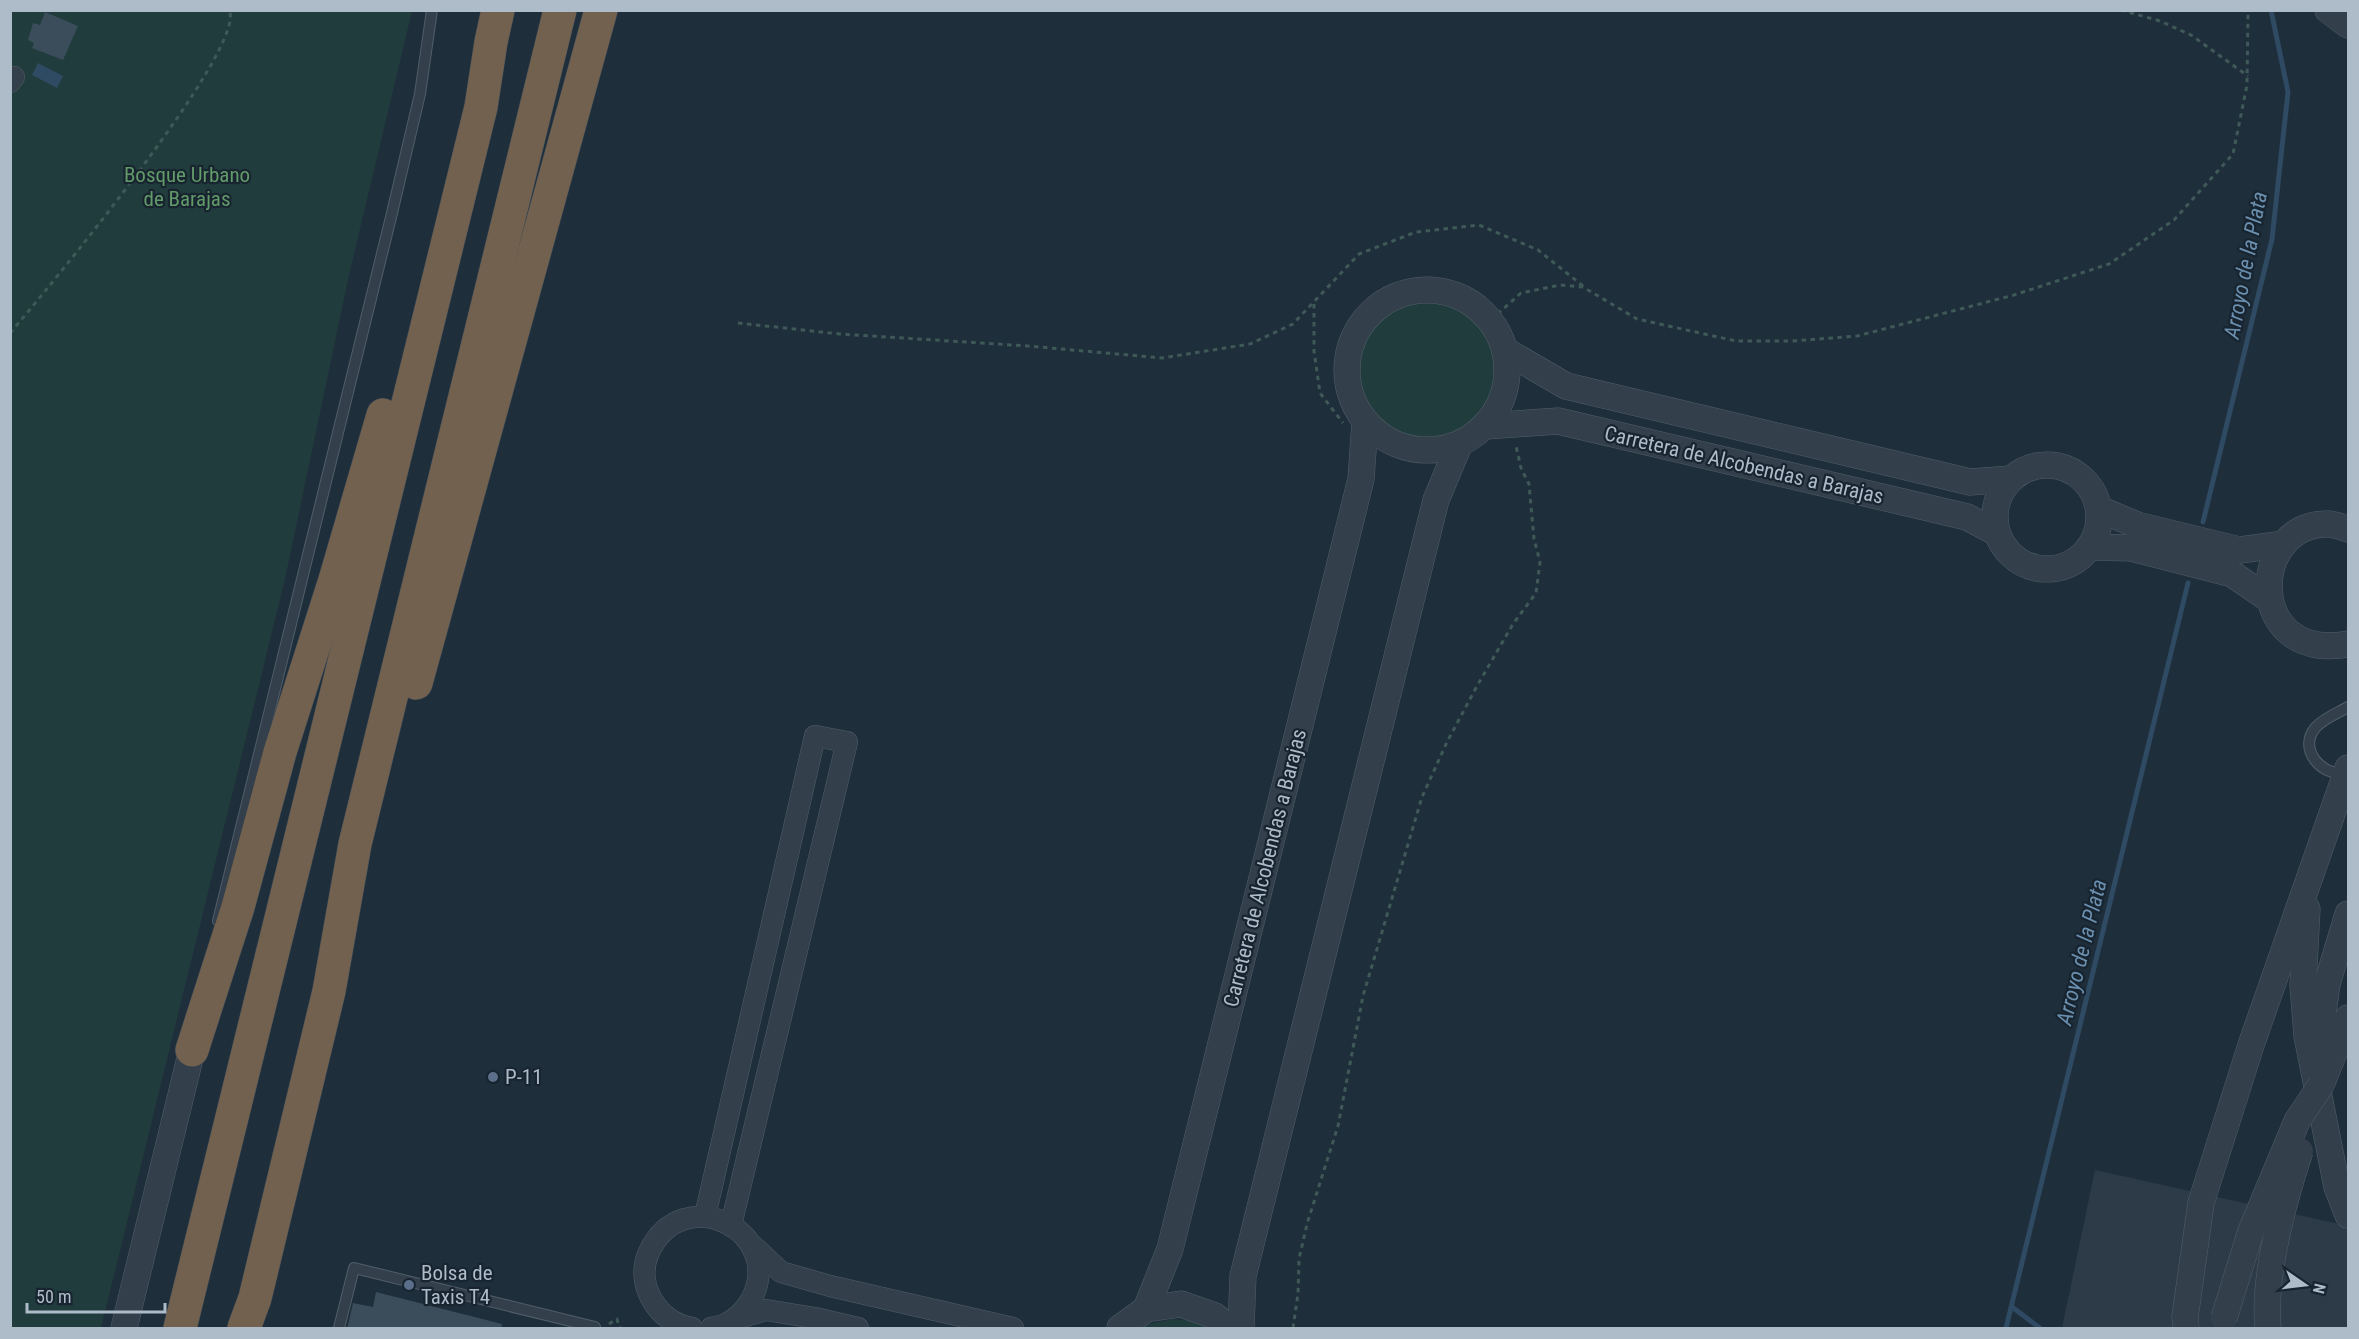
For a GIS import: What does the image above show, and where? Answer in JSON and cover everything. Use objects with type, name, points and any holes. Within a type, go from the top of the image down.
[{"type":"highway","points":[[244,1329],[254,1313],[329,990],[357,833],[560,10]]},
{"type":"highway","points":[[329,990],[371,857],[421,662],[601,10]]},
{"type":"highway","points":[[562,157],[593,74],[622,10]]},
{"type":"highway","points":[[192,1050],[238,906],[280,752],[335,580],[410,322],[466,103],[495,26]]},
{"type":"highway","points":[[180,1329],[480,107],[495,26]]},
{"type":"street","points":[[2328,10],[2349,25]]},
{"type":"street","points":[[1414,290],[1438,290],[1461,296],[1481,309],[1500,334],[1506,351],[1508,376],[1498,425],[1459,445],[1443,450],[1409,449],[1392,443],[1365,422],[1353,401],[1347,377],[1348,353],[1357,330],[1372,311],[1391,298],[1414,290]]},
{"type":"street","name":"Carretera de Alcobendas a Barajas","points":[[1506,351],[1566,386],[1970,482],[2010,479]]},
{"type":"street","name":"Carretera de Alcobendas a Barajas","points":[[1498,425],[1558,421],[1967,517],[1997,533]]},
{"type":"street","name":"Carretera de Alcobendas a Barajas","points":[[1146,1309],[1170,1249],[1361,479],[1365,422]]},
{"type":"street","points":[[1241,1329],[1243,1276],[1436,500],[1459,445]]},
{"type":"street","points":[[2054,464],[2076,472],[2092,488],[2099,509],[2098,529],[2090,547],[2075,561],[2055,569],[2032,567],[2013,557],[1997,533],[1996,504],[2010,479],[2030,466],[2054,464]]},
{"type":"street","points":[[2099,509],[2137,525],[2240,550],[2284,544]]},
{"type":"street","points":[[2342,651],[2303,641],[2281,624],[2269,599],[2270,569],[2284,544],[2305,529],[2330,524],[2349,528]]},
{"type":"street","points":[[2090,547],[2132,548],[2232,574],[2269,599]]},
{"type":"street","points":[[705,1216],[815,736],[847,742],[731,1225]]},
{"type":"street","points":[[2186,1329],[2185,1317],[2201,1203],[2251,1045],[2348,771]]},
{"type":"street","points":[[2309,879],[2303,986],[2307,1036],[2337,1187],[2349,1215]]},
{"type":"street","points":[[2268,1329],[2271,1270],[2281,1219],[2318,1085],[2319,1031],[2327,984],[2349,914]]},
{"type":"street","points":[[2224,1323],[2248,1241],[2297,1121],[2318,1085],[2349,1018]]},
{"type":"street","points":[[124,1329],[192,1050]]},
{"type":"street","points":[[692,1329],[670,1320],[657,1309],[645,1281],[645,1267],[648,1253],[657,1238],[671,1225],[687,1218],[705,1216],[731,1225],[781,1272],[830,1287],[1013,1329]]},
{"type":"street","points":[[735,1319],[747,1307],[755,1292],[758,1275],[756,1258],[750,1243]]},
{"type":"street","points":[[1119,1329],[1146,1309],[1181,1304],[1215,1316],[1228,1329]]},
{"type":"street","points":[[711,1329],[766,1310],[815,1318],[858,1329]]},
{"type":"lane","points":[[216,927],[392,213],[420,94],[432,10]]},
{"type":"lane","points":[[2348,771],[2331,773],[2322,768],[2310,752],[2309,742],[2316,726],[2349,707]]},
{"type":"lane","points":[[192,1050],[212,949]]},
{"type":"lane","points":[[339,1329],[354,1268],[595,1327],[598,1325]]},
{"type":"path","points":[[10,333],[83,247],[170,129],[228,34],[231,15],[229,10]]},
{"type":"path","points":[[2121,10],[2160,21],[2191,35],[2248,76]]},
{"type":"path","points":[[738,323],[840,334],[1028,346],[1162,358],[1250,344],[1293,324],[1359,254],[1416,232],[1479,225],[1538,250],[1583,287],[1638,319],[1688,328],[1736,341],[1792,341],[1857,336],[1924,320],[2109,264],[2174,220],[2233,154],[2248,76],[2247,10]]},
{"type":"path","points":[[1491,321],[1521,293],[1560,285],[1583,287]]},
{"type":"path","points":[[1293,1329],[1298,1294],[1299,1259],[1307,1224],[1338,1126],[1363,996],[1422,797],[1478,686],[1513,624],[1536,592],[1540,562],[1534,539],[1529,484],[1521,468],[1519,450],[1511,435],[1498,425]]},
{"type":"path","points":[[598,1325],[608,1324],[617,1319],[618,1328],[621,1329]]},
{"type":"shaded area","points":[[2095,1170],[2348,1226],[2348,1328],[2062,1328]]},
{"type":"green space","name":"Bosque Urbano de Barajas","points":[[10,11],[412,11],[349,275],[285,579],[101,1328],[11,1328]]},
{"type":"green space","points":[[1427,303],[1453,308],[1465,314],[1475,323],[1484,333],[1490,345],[1495,371],[1490,397],[1484,409],[1475,419],[1465,428],[1453,434],[1427,439],[1401,434],[1389,428],[1379,419],[1370,409],[1364,397],[1359,371],[1364,345],[1370,333],[1379,323],[1389,314],[1401,308]]},
{"type":"green space","points":[[1172,1319],[1195,1321],[1209,1328],[1142,1328]]},
{"type":"water","points":[[38,63],[63,76],[57,88],[32,75]]},
{"type":"building","points":[[45,12],[78,26],[63,60],[32,48],[34,43],[28,40],[33,23],[40,25]]},
{"type":"building","points":[[376,1292],[502,1324],[501,1329],[347,1329],[353,1303],[373,1307]]},
{"type":"waterway","name":"Arroyo de la Plata","points":[[2203,522],[2272,239],[2288,92],[2271,10]]},
{"type":"waterway","name":"Arroyo de la Plata","points":[[2006,1328],[2188,583]]},
{"type":"waterway","points":[[2012,1307],[2040,1328]]},
{"type":"place","name":"P-11","points":[[493,1077]]},
{"type":"place","name":"Bolsa de Taxis T4","points":[[409,1285]]}]
